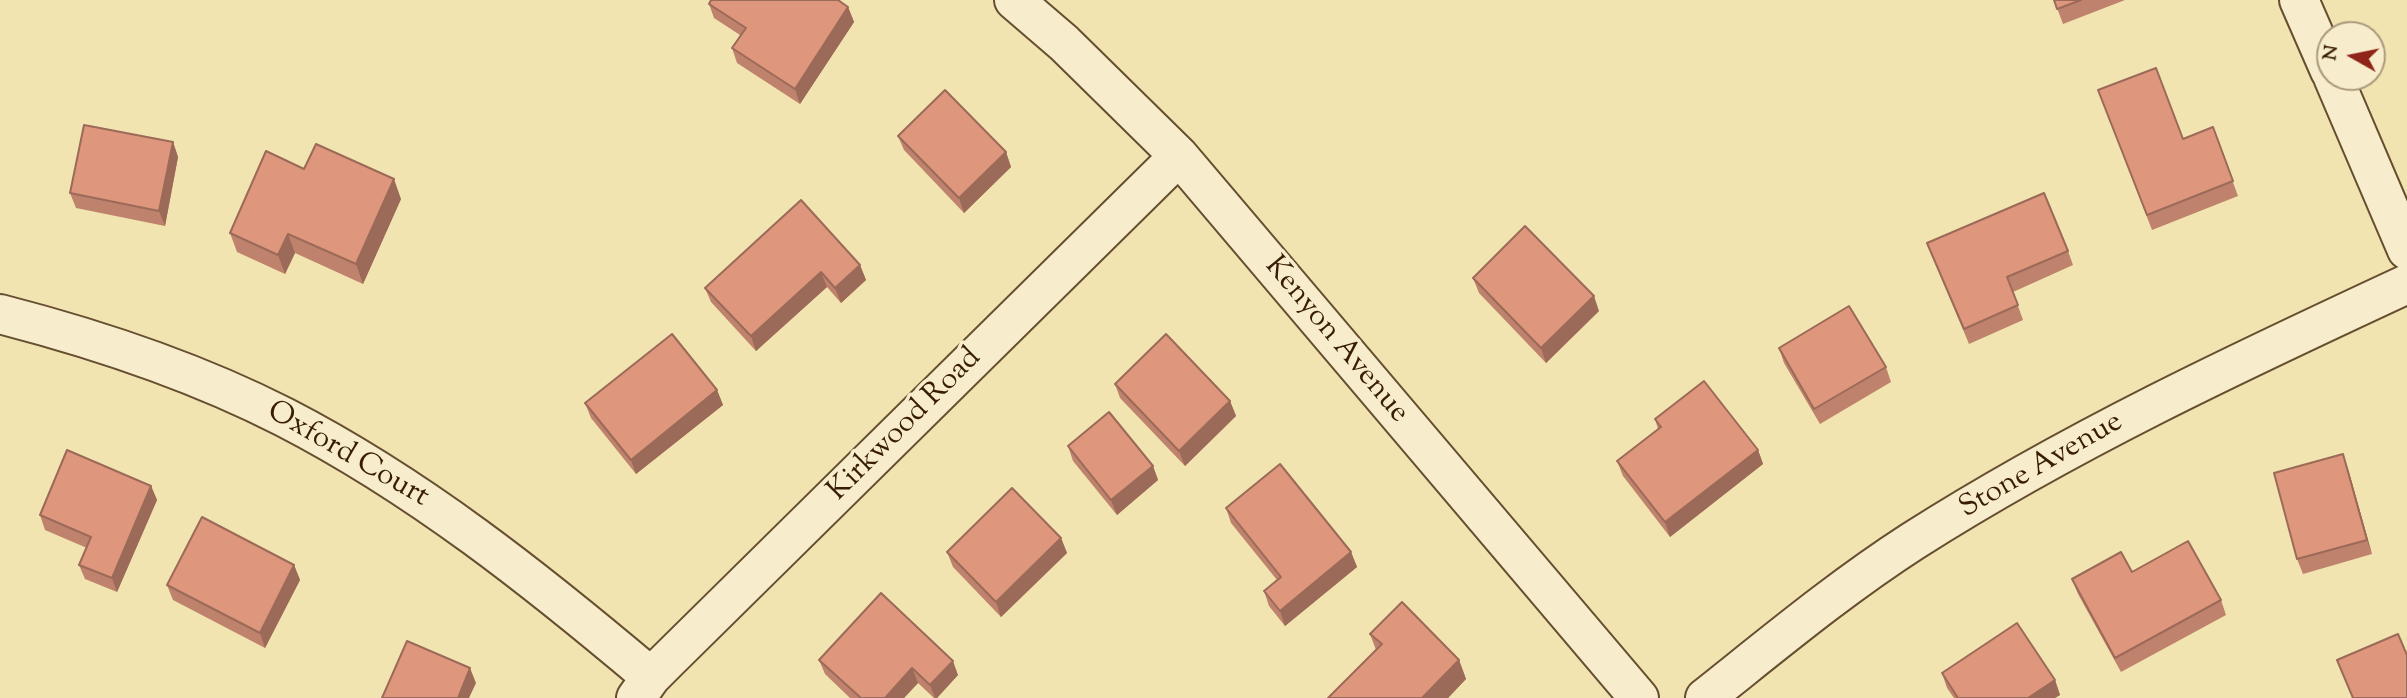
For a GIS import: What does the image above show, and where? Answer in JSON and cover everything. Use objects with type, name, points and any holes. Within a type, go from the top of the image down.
[{"type":"street","name":"Kenyon Avenue","points":[[1014,0],[1064,43],[1179,156],[1639,698]]},
{"type":"street","points":[[2299,0],[2316,39]]},
{"type":"street","points":[[2339,91],[2407,250]]},
{"type":"street","name":"Kirkwood Road","points":[[644,687],[1179,156]]},
{"type":"street","name":"Stone Avenue","points":[[1705,698],[1787,632],[1912,542],[2040,466],[2173,395],[2407,284]]},
{"type":"street","name":"Oxford Court","points":[[0,314],[123,350],[213,383],[284,416],[356,457],[461,526],[553,595],[644,687]]},
{"type":"building","points":[[711,0],[838,0],[848,7],[795,89],[732,48],[746,28],[709,4]]},
{"type":"building","points":[[2054,0],[2081,0],[2057,9]]},
{"type":"building","points":[[2156,68],[2183,139],[2213,127],[2233,181],[2147,215],[2098,90]]},
{"type":"building","points":[[945,90],[1006,152],[959,198],[898,136]]},
{"type":"building","points":[[84,125],[173,142],[159,211],[70,193]]},
{"type":"building","points":[[316,144],[394,179],[356,264],[288,234],[278,255],[230,233],[266,151],[304,169]]},
{"type":"building","points":[[2044,193],[2068,251],[2007,277],[2018,305],[1964,329],[1927,243]]},
{"type":"building","points":[[801,200],[860,265],[835,288],[821,272],[751,336],[705,288]]},
{"type":"building","points":[[1525,226],[1594,296],[1541,348],[1473,278]]},
{"type":"building","points":[[1849,306],[1886,367],[1814,409],[1779,348]]},
{"type":"building","points":[[672,334],[717,390],[631,460],[585,403]]},
{"type":"building","points":[[1166,334],[1230,401],[1179,451],[1115,384]]},
{"type":"building","points":[[1704,381],[1758,450],[1665,522],[1617,461],[1661,427],[1655,419]]},
{"type":"building","points":[[1109,412],[1153,466],[1111,500],[1068,446]]},
{"type":"building","points":[[67,450],[151,486],[112,578],[79,565],[91,537],[40,515]]},
{"type":"building","points":[[2343,454],[2367,540],[2297,559],[2274,473]]},
{"type":"building","points":[[1280,464],[1351,552],[1280,611],[1264,591],[1281,577],[1226,508]]},
{"type":"building","points":[[1012,488],[1061,538],[996,602],[947,552]]},
{"type":"building","points":[[202,517],[294,565],[260,633],[167,585]]},
{"type":"building","points":[[2188,541],[2221,600],[2115,658],[2072,579],[2121,552],[2132,572]]},
{"type":"building","points":[[881,593],[953,661],[930,685],[912,668],[885,698],[861,698],[819,660]]},
{"type":"building","points":[[1402,602],[1459,660],[1422,698],[1328,698],[1382,644],[1370,634]]},
{"type":"building","points":[[2017,623],[2055,680],[2028,698],[1958,698],[1942,673]]},
{"type":"building","points":[[2398,634],[2407,655],[2407,698],[2353,698],[2337,660]]},
{"type":"building","points":[[407,641],[470,668],[458,698],[382,698]]}]
